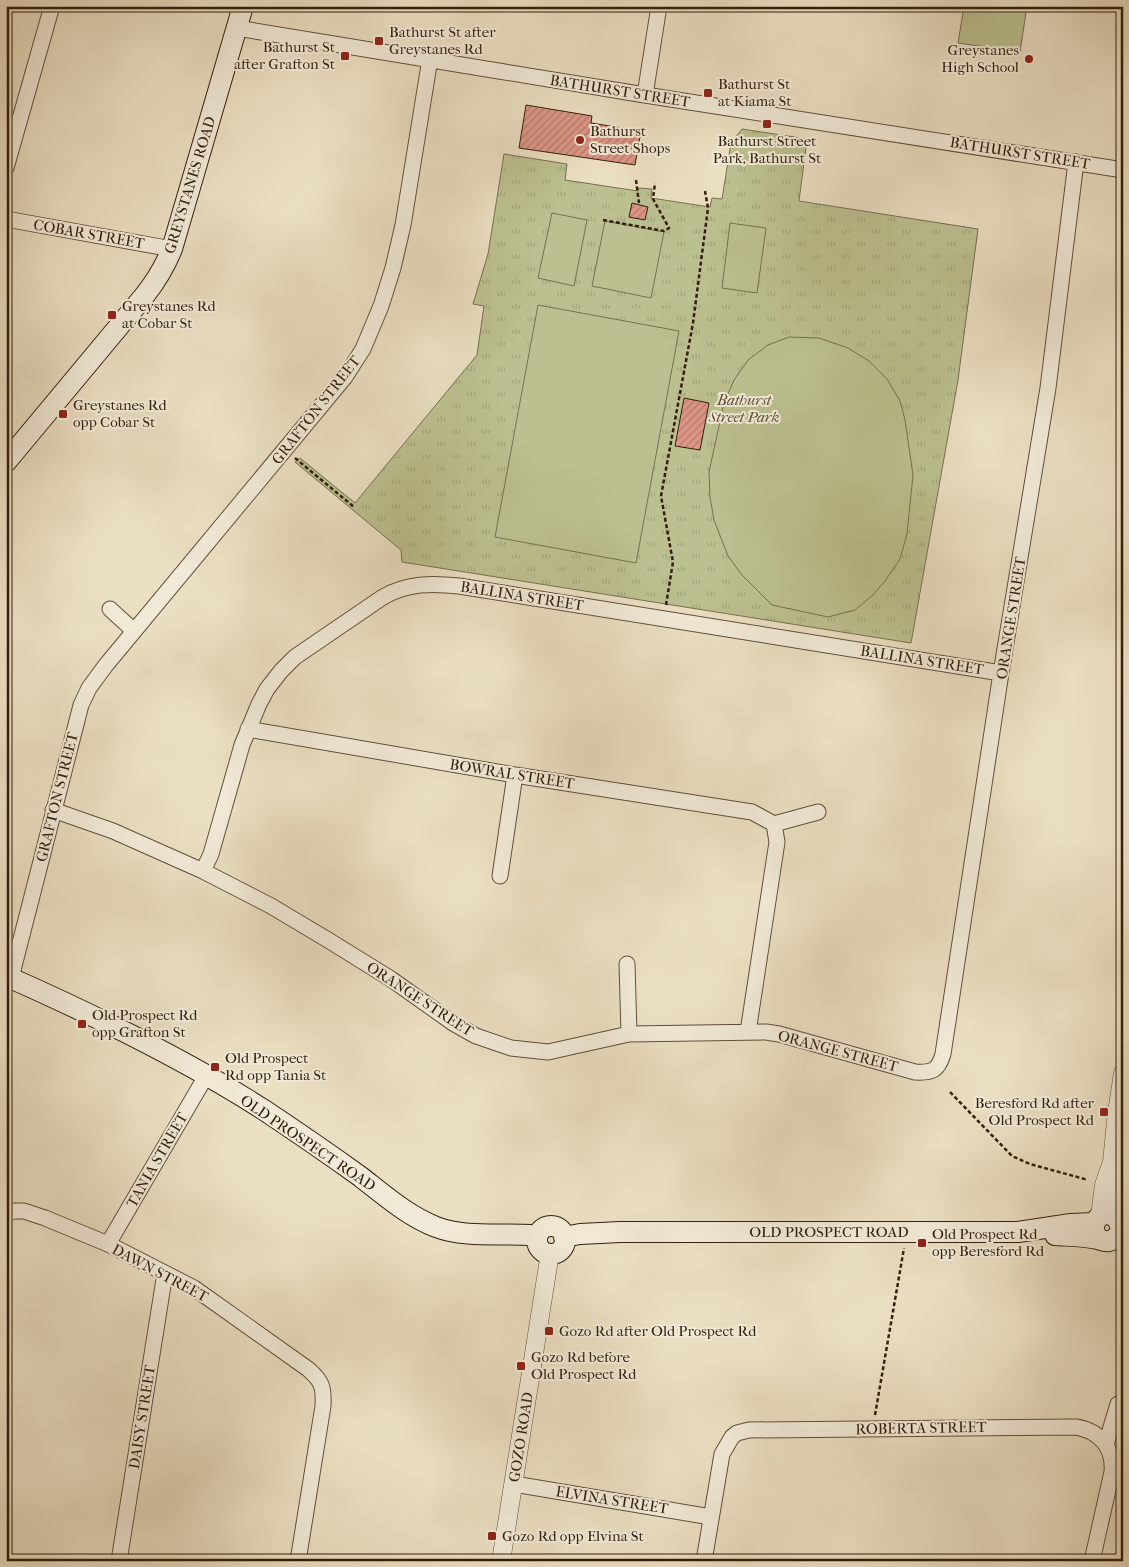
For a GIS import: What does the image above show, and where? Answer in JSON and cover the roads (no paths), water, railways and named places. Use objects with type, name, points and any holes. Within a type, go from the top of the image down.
[{"type":"main road","name":"GREYSTANES ROAD","points":[[6,462],[154,284],[166,263],[172,249],[243,6]]},
{"type":"main road","name":"OLD PROSPECT ROAD","points":[[9,977],[106,1023],[206,1076],[262,1109],[407,1211],[429,1224],[445,1230],[462,1233],[514,1234],[537,1237]]},
{"type":"main road","name":"OLD PROSPECT ROAD","points":[[564,1237],[580,1234],[620,1232],[1018,1232],[1071,1224],[1111,1227]]},
{"type":"main road","points":[[551,1226],[560,1230],[564,1237],[564,1242],[561,1248],[550,1253],[540,1248],[537,1237],[542,1229],[551,1226]]},
{"type":"street","points":[[6,168],[52,6]]},
{"type":"street","points":[[645,95],[659,6]]},
{"type":"street","name":"BATHURST STREET","points":[[237,28],[645,95],[1123,170]]},
{"type":"street","name":"GRAFTON STREET","points":[[9,977],[81,705],[89,688],[134,631],[303,430],[345,377],[363,349],[381,306],[393,268],[430,59]]},
{"type":"street","name":"ORANGE STREET","points":[[53,810],[113,831],[202,871],[271,906],[391,979],[453,1023],[476,1036],[511,1048],[548,1052],[629,1034],[748,1032],[779,1034],[916,1072],[936,1073],[943,1054],[1001,673],[1048,388],[1076,162]]},
{"type":"street","name":"COBAR STREET","points":[[6,219],[172,249]]},
{"type":"street","name":"BALLINA STREET","points":[[202,871],[211,854],[242,745],[267,689],[295,656],[383,597],[408,586],[418,584],[459,586],[1001,673]]},
{"type":"street","points":[[110,609],[134,631]]},
{"type":"street","name":"BOWRAL STREET","points":[[248,729],[752,812],[774,824]]},
{"type":"street","points":[[500,876],[515,774]]},
{"type":"street","points":[[748,1032],[777,842],[774,824],[818,812]]},
{"type":"street","points":[[627,964],[629,1034]]},
{"type":"street","points":[[1111,1227],[1104,1184],[1112,1162],[1123,1073]]},
{"type":"street","name":"TANIA STREET","points":[[108,1244],[206,1076]]},
{"type":"street","name":"DAWN STREET","points":[[7,1213],[18,1211],[36,1215],[108,1244],[166,1273],[194,1288],[314,1375],[327,1382],[323,1393],[323,1406],[298,1561]]},
{"type":"street","name":"GOZO ROAD","points":[[501,1561],[550,1253]]},
{"type":"street","name":"DAISY STREET","points":[[119,1561],[166,1273]]},
{"type":"street","points":[[1092,1561],[1112,1472],[1112,1460],[1106,1444],[1118,1404]]},
{"type":"street","name":"ROBERTA STREET","points":[[704,1561],[722,1454],[728,1433],[737,1434],[749,1430],[1076,1427],[1093,1432],[1106,1444]]},
{"type":"street","name":"ELVINA STREET","points":[[514,1484],[711,1517]]},
{"type":"place","name":"Bathurst St after Greystanes Rd","points":[[379,41]]},
{"type":"place","name":"Bathurst St after Grafton St","points":[[345,56]]},
{"type":"place","name":"Greystanes High School","points":[[1029,59]]},
{"type":"place","name":"Bathurst St at Kiama St","points":[[708,93]]},
{"type":"place","name":"Bathurst Street Park, Bathurst St","points":[[767,124]]},
{"type":"place","name":"Bathurst Street Shops","points":[[580,140]]},
{"type":"place","name":"Greystanes Rd at Cobar St","points":[[112,315]]},
{"type":"place","name":"Greystanes Rd opp Cobar St","points":[[63,414]]},
{"type":"place","name":"Old Prospect Rd opp Grafton St","points":[[82,1024]]},
{"type":"place","name":"Old Prospect Rd opp Tania St","points":[[215,1067]]},
{"type":"place","name":"Beresford Rd after Old Prospect Rd","points":[[1104,1112]]},
{"type":"place","name":"Old Prospect Rd opp Beresford Rd","points":[[922,1243]]},
{"type":"place","name":"Gozo Rd after Old Prospect Rd","points":[[549,1331]]},
{"type":"place","name":"Gozo Rd before Old Prospect Rd","points":[[521,1366]]},
{"type":"place","name":"Gozo Rd opp Elvina St","points":[[492,1536]]},
{"type":"park label","name":"Bathurst Street Park","points":[[744,408]]}]
